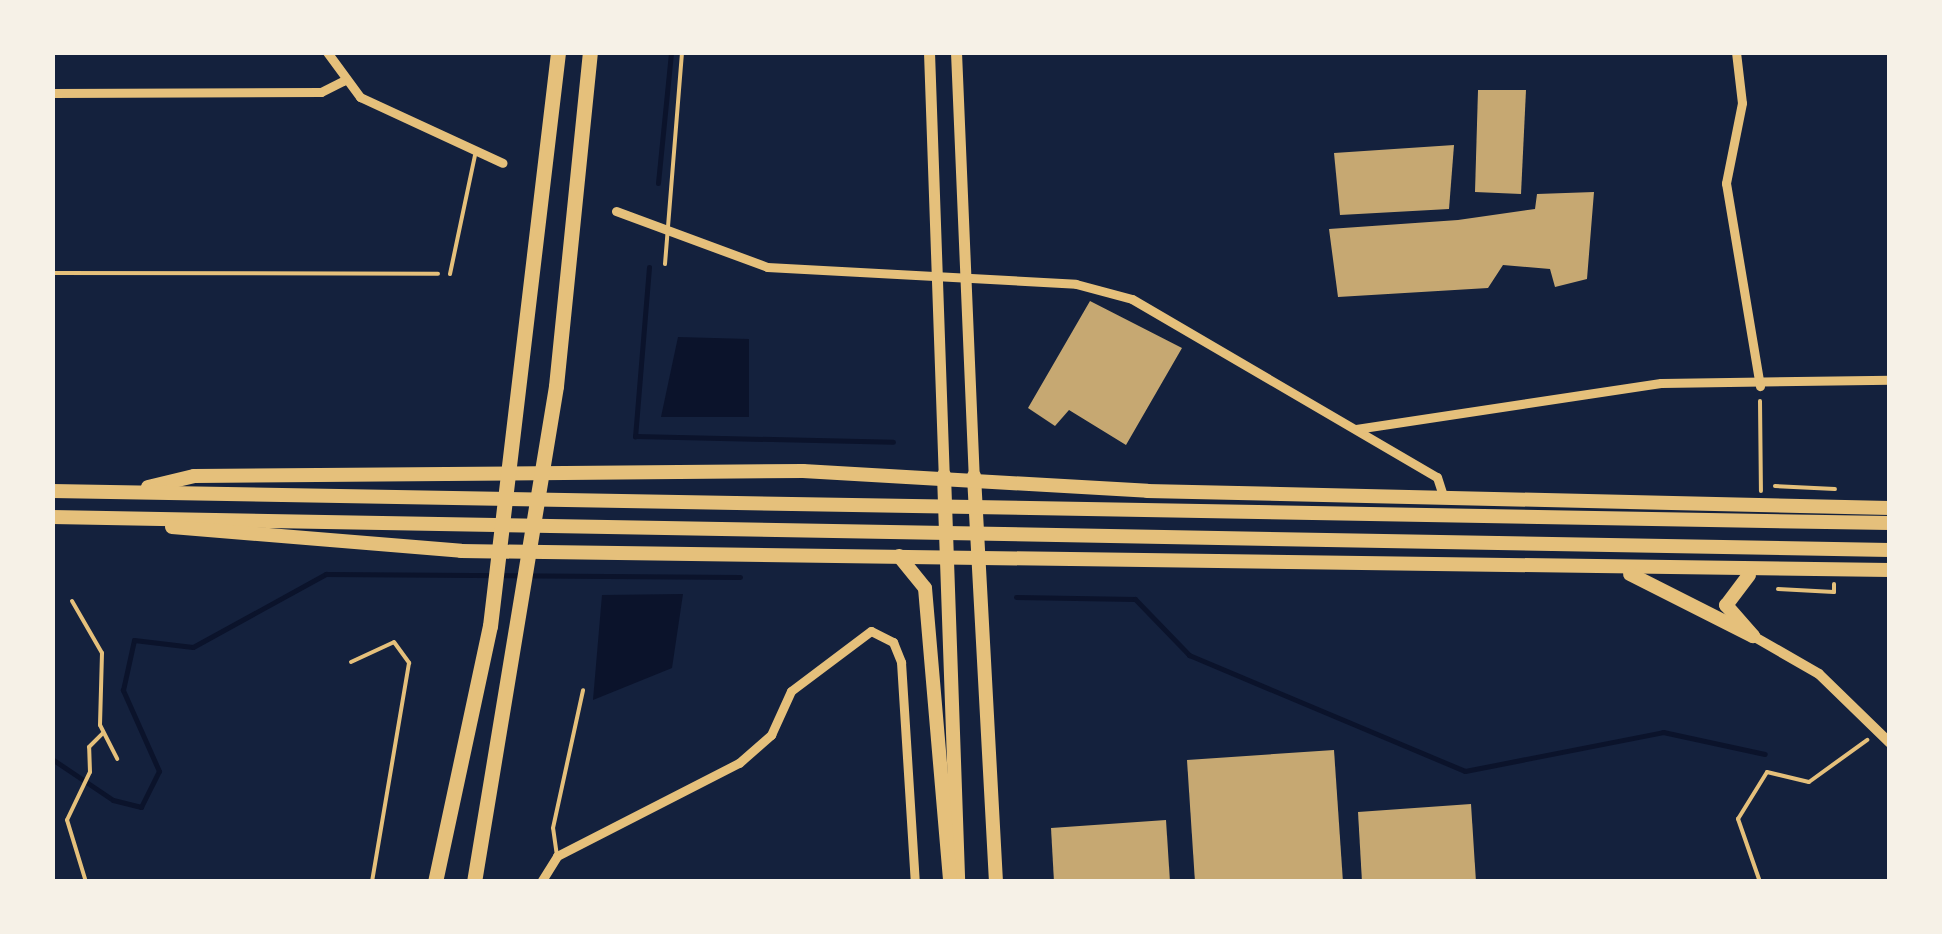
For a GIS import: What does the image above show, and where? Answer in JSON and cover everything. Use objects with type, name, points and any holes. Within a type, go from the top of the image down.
[{"type":"highway","points":[[436,882],[490,626],[524,383],[558,52]]},
{"type":"highway","points":[[474,882],[520,635],[556,386],[590,52]]},
{"type":"highway","points":[[944,475],[958,882]]},
{"type":"highway","points":[[123,493],[212,476],[944,475],[1146,491],[1890,508]]},
{"type":"highway","points":[[974,476],[996,882]]},
{"type":"highway","points":[[52,491],[896,501],[1890,523]]},
{"type":"highway","points":[[52,517],[896,528],[1890,550]]},
{"type":"highway","points":[[115,518],[388,549],[898,556],[1630,574],[1890,570]]},
{"type":"highway","points":[[898,556],[925,588],[950,882]]},
{"type":"highway","points":[[1753,636],[1726,605],[1734,584],[1759,572]]},
{"type":"highway","points":[[1630,574],[1753,636]]},
{"type":"main road","points":[[929,52],[944,475]]},
{"type":"main road","points":[[956,52],[974,476]]},
{"type":"street","points":[[1736,52],[1742,104],[1726,183],[1760,386]]},
{"type":"street","points":[[330,54],[343,81],[503,162]]},
{"type":"street","points":[[52,93],[321,92],[343,81]]},
{"type":"street","points":[[616,211],[667,234],[767,267],[1076,284],[1132,299],[1437,477],[1443,496]]},
{"type":"street","points":[[1355,429],[1660,383],[1760,386],[1890,380]]},
{"type":"street","points":[[541,882],[557,856],[739,763],[771,735],[791,690],[871,631],[893,642],[901,662],[915,882]]},
{"type":"street","points":[[1753,636],[1819,674],[1890,743]]},
{"type":"lane","points":[[664,264],[682,52]]},
{"type":"lane","points":[[450,274],[476,151]]},
{"type":"lane","points":[[557,856],[554,828],[583,690]]},
{"type":"path","points":[[52,273],[450,274]]},
{"type":"path","points":[[1760,386],[1760,491]]},
{"type":"path","points":[[1775,486],[1835,489]]},
{"type":"path","points":[[1778,589],[1834,592]]},
{"type":"path","points":[[72,601],[102,653],[102,733],[117,759]]},
{"type":"path","points":[[351,662],[394,642],[409,663],[372,882]]},
{"type":"path","points":[[1760,882],[1738,819],[1767,772],[1809,782],[1878,731]]},
{"type":"path","points":[[86,882],[67,820],[88,775],[89,747],[102,733]]},
{"type":"water","points":[[678,337],[749,339],[749,417],[661,417]]},
{"type":"water","points":[[683,594],[672,668],[593,700],[602,595]]},
{"type":"building","points":[[1478,90],[1526,90],[1521,194],[1475,192]]},
{"type":"building","points":[[1454,145],[1449,209],[1340,215],[1334,153]]},
{"type":"building","points":[[1594,192],[1587,279],[1555,287],[1550,269],[1503,265],[1488,288],[1338,297],[1329,229],[1458,220],[1535,209],[1537,194]]},
{"type":"building","points":[[1090,301],[1182,348],[1126,445],[1069,410],[1055,426],[1028,408]]},
{"type":"building","points":[[1334,750],[1343,882],[1195,882],[1187,760]]},
{"type":"building","points":[[1471,804],[1476,882],[1362,882],[1358,812]]},
{"type":"building","points":[[1166,820],[1170,882],[1054,882],[1051,828]]},
{"type":"waterway","points":[[658,183],[671,52]]},
{"type":"waterway","points":[[649,267],[635,436],[893,442]]},
{"type":"waterway","points":[[52,759],[113,800],[141,807],[159,771],[123,690],[134,640],[193,647],[326,574],[740,577]]},
{"type":"waterway","points":[[1016,597],[1135,599],[1189,655],[1465,771],[1663,732],[1765,754]]}]
